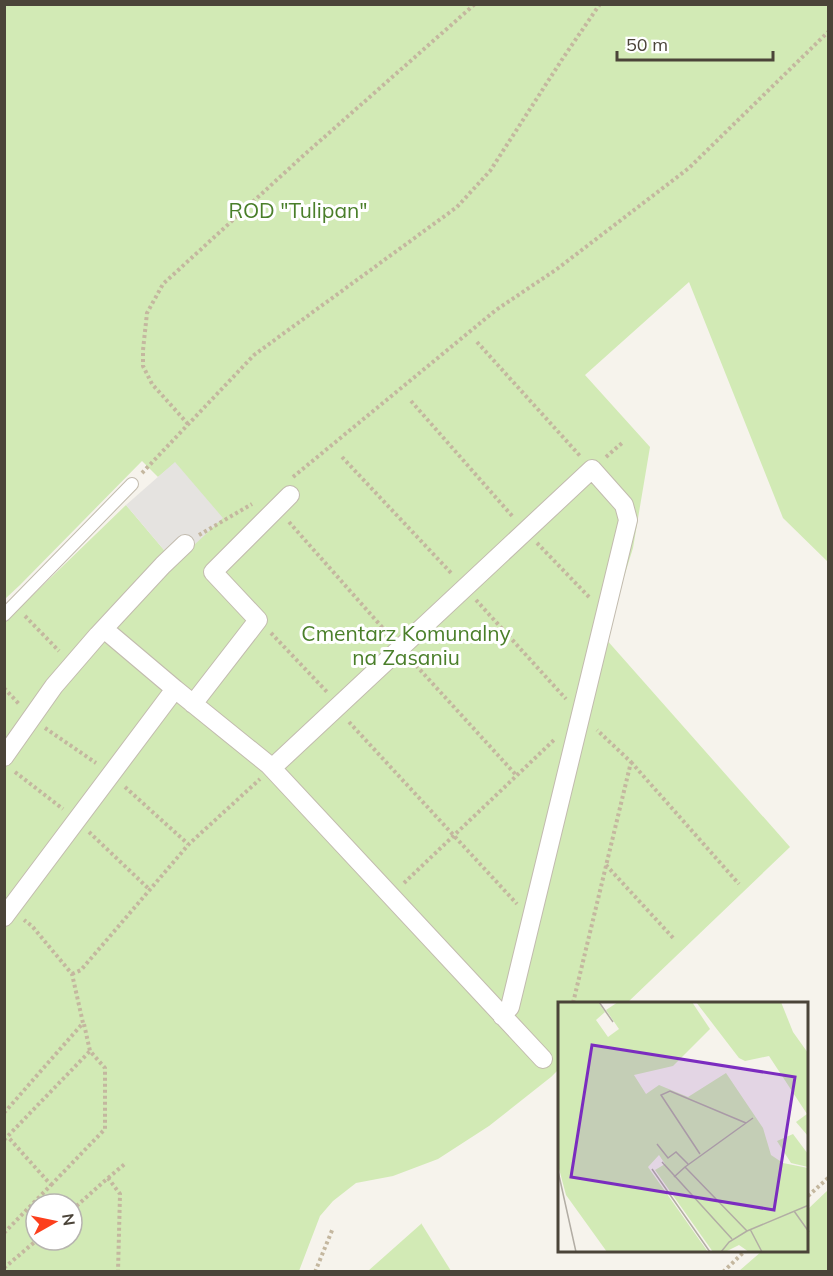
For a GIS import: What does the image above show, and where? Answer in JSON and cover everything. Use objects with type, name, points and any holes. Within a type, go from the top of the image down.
[{"type":"street","points":[[272,768],[592,469],[624,505],[628,520],[510,1007],[502,1016]]},
{"type":"street","points":[[193,704],[258,620],[213,572],[277,509],[290,488]]},
{"type":"street","points":[[9,764],[32,718],[54,686],[163,565],[185,544]]},
{"type":"street","points":[[104,629],[272,768],[543,1059]]},
{"type":"street","points":[[8,912],[175,689]]},
{"type":"lane","points":[[4,615],[132,484]]},
{"type":"path","points":[[188,424],[152,384],[143,366],[142,350],[147,312],[163,284],[304,155],[475,4]]},
{"type":"path","points":[[132,484],[254,355],[458,207],[489,171],[600,4]]},
{"type":"path","points":[[290,488],[496,310],[557,269],[689,168],[828,32]]},
{"type":"path","points":[[477,342],[592,469]]},
{"type":"path","points":[[411,401],[526,531],[605,614]]},
{"type":"path","points":[[185,544],[260,500]]},
{"type":"path","points":[[277,509],[517,776]]},
{"type":"path","points":[[21,612],[72,665]]},
{"type":"path","points":[[258,620],[531,919]]},
{"type":"path","points":[[581,714],[631,762],[739,884]]},
{"type":"path","points":[[32,718],[111,774],[189,844]]},
{"type":"path","points":[[391,896],[557,737]]},
{"type":"path","points":[[573,1002],[631,762]]},
{"type":"path","points":[[9,764],[77,820],[150,890]]},
{"type":"path","points":[[72,974],[81,970],[189,844],[272,768]]},
{"type":"path","points":[[606,865],[675,940]]},
{"type":"path","points":[[4,1233],[105,1129],[105,1068],[90,1051],[72,974],[32,927],[8,912]]},
{"type":"path","points":[[4,1113],[83,1023]]},
{"type":"path","points":[[51,1185],[6,1138],[90,1051]]},
{"type":"path","points":[[84,1199],[126,1164]]},
{"type":"path","points":[[108,1178],[120,1194],[118,1272]]},
{"type":"path","points":[[809,1194],[828,1178]]},
{"type":"path","points":[[315,1272],[333,1228]]},
{"type":"path","points":[[4,1268],[24,1251]]},
{"type":"path","points":[[723,1272],[745,1252]]},
{"type":"green space","points":[[5,5],[828,5],[828,562],[783,518],[689,282],[585,375],[650,447],[633,548],[605,638],[790,847],[628,1002],[558,1002],[558,1070],[489,1126],[438,1159],[393,1176],[356,1183],[333,1201],[320,1216],[299,1271],[5,1271],[5,622],[126,505],[175,563],[175,463],[158,477],[142,461],[5,599]]},
{"type":"green space","points":[[828,1190],[828,1271],[739,1271],[761,1252],[809,1252],[809,1208]]},
{"type":"green space","points":[[421,1224],[451,1271],[368,1271]]},
{"type":"shaded area","points":[[175,462],[223,518],[175,563],[126,505]]},
{"type":"park label","name":"ROD \"Tulipan\"","points":[[298,211]]},
{"type":"park label","name":"Cmentarz Komunalny na Zasaniu","points":[[406,646]]}]
